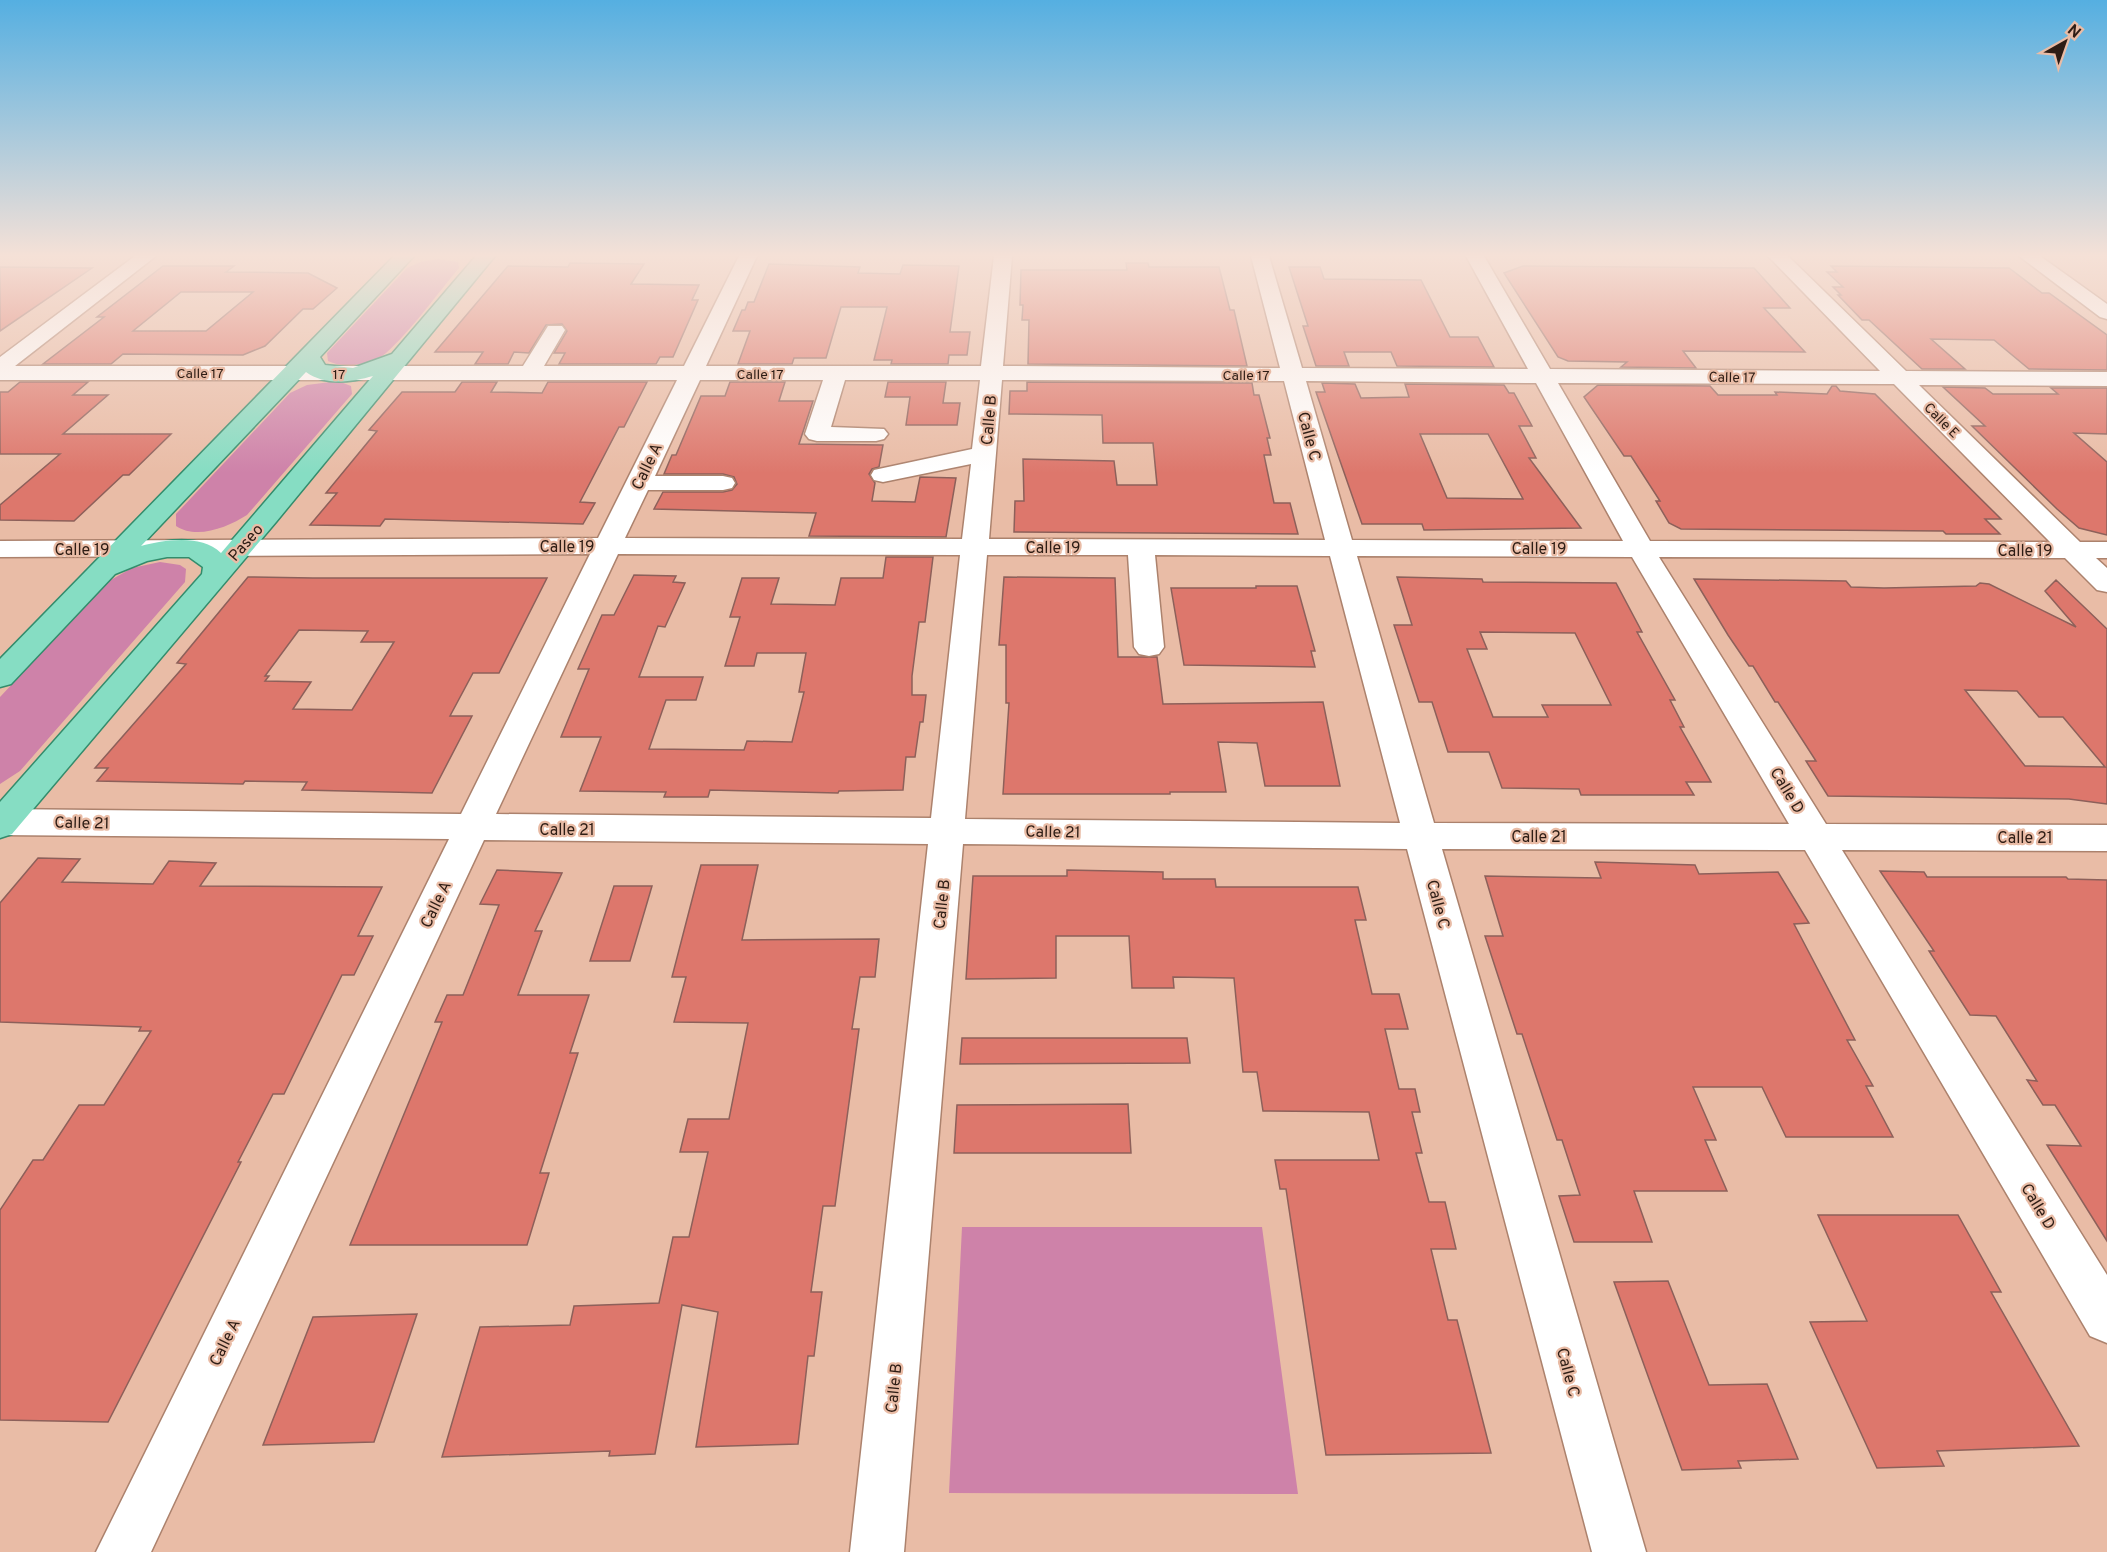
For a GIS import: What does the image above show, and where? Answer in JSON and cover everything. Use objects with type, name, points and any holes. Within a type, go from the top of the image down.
[{"type":"main road","points":[[0,677],[336,328]]},
{"type":"main road","name":"Paseo","points":[[1,819],[38,781],[267,517],[423,328]]},
{"type":"main road","points":[[309,355],[309,363],[314,369],[339,374]]},
{"type":"main road","points":[[158,515],[156,525],[161,533],[171,540],[189,541],[231,534],[267,517]]},
{"type":"main road","points":[[99,575],[138,556],[182,549],[199,550],[212,556],[218,565],[216,576]]},
{"type":"street","points":[[0,367],[51,328]]},
{"type":"street","points":[[536,372],[557,328]]},
{"type":"street","name":"Calle A","points":[[123,1552],[713,328]]},
{"type":"street","name":"Calle B","points":[[877,1552],[997,328]]},
{"type":"street","name":"Calle C","points":[[1280,328],[1619,1552]]},
{"type":"street","name":"Calle D","points":[[1516,328],[1641,549],[2107,1319]]},
{"type":"street","name":"Calle E","points":[[1851,328],[2107,584]]},
{"type":"street","name":"Calle 17","points":[[393,366],[440,374],[536,372],[601,374],[992,373],[2107,379]]},
{"type":"street","name":"17","points":[[292,373],[339,374],[393,366]]},
{"type":"street","name":"Calle 17","points":[[0,373],[292,373]]},
{"type":"street","points":[[836,374],[817,434],[876,434]]},
{"type":"street","points":[[883,475],[984,454]]},
{"type":"street","points":[[638,483],[723,483]]},
{"type":"street","name":"Calle 19","points":[[0,549],[607,546],[2107,550]]},
{"type":"street","points":[[1141,547],[1149,647]]},
{"type":"street","name":"Calle 21","points":[[1,819],[471,829],[2107,838]]},
{"type":"shaded area","points":[[350,328],[409,328],[386,353],[366,363],[342,365],[328,361],[327,353]]},
{"type":"shaded area","points":[[338,381],[351,386],[352,394],[247,515],[231,524],[203,532],[184,530],[176,526],[176,514],[290,393],[307,385]]},
{"type":"shaded area","points":[[160,562],[180,565],[186,569],[185,582],[20,771],[0,784],[0,697],[109,581],[132,568]]},
{"type":"shaded area","points":[[962,1227],[1262,1227],[1298,1494],[949,1493]]},
{"type":"building","points":[[89,328],[206,331],[209,328],[283,328],[265,346],[243,355],[123,354],[111,364],[43,364]]},
{"type":"building","points":[[455,328],[544,328],[529,353],[514,352],[508,364],[475,364],[483,352],[435,352]]},
{"type":"building","points":[[565,328],[686,328],[673,357],[660,357],[656,364],[559,364],[565,353],[554,353],[567,331]]},
{"type":"building","points":[[734,328],[835,328],[826,358],[794,358],[792,364],[738,364],[750,331],[733,331]]},
{"type":"building","points":[[882,328],[950,328],[950,332],[970,332],[967,355],[949,355],[948,364],[891,364],[892,360],[874,360]]},
{"type":"building","points":[[1029,328],[1238,328],[1247,366],[1028,364]]},
{"type":"building","points":[[1304,328],[1446,328],[1450,337],[1478,337],[1494,367],[1397,366],[1391,352],[1344,352],[1349,366],[1316,366]]},
{"type":"building","points":[[1540,328],[1783,328],[1805,352],[1683,351],[1696,368],[1621,367],[1627,362],[1568,361],[1558,357]]},
{"type":"building","points":[[1878,328],[2098,328],[2107,335],[2107,370],[2029,369],[1994,340],[1931,339],[1965,369],[1922,369]]},
{"type":"building","points":[[20,382],[88,382],[73,395],[108,395],[63,434],[171,434],[129,475],[123,475],[74,521],[0,520],[0,505],[60,454],[0,454],[0,392],[8,392]]},
{"type":"building","points":[[462,382],[497,382],[491,392],[542,393],[548,382],[647,382],[624,427],[619,427],[580,502],[595,503],[583,524],[385,519],[380,526],[310,525],[337,493],[326,493],[377,431],[369,430],[402,392],[455,392]]},
{"type":"building","points":[[730,382],[785,382],[779,401],[813,401],[799,444],[883,445],[879,467],[872,469],[869,474],[875,483],[872,501],[915,502],[920,477],[956,478],[946,537],[809,536],[816,513],[654,509],[663,492],[723,492],[732,490],[737,484],[734,477],[723,474],[664,474],[672,455],[676,455],[701,396],[725,396]]},
{"type":"building","points":[[888,382],[946,382],[943,403],[960,403],[957,425],[906,425],[910,397],[885,397]]},
{"type":"building","points":[[1027,382],[1252,383],[1254,395],[1259,395],[1270,438],[1267,438],[1271,455],[1264,455],[1274,503],[1290,503],[1298,534],[1014,532],[1015,501],[1024,501],[1023,459],[1114,461],[1117,485],[1157,485],[1153,443],[1103,443],[1102,415],[1009,414],[1010,391],[1027,391]]},
{"type":"building","points":[[1322,383],[1355,384],[1361,398],[1409,397],[1405,384],[1504,385],[1509,393],[1514,393],[1532,426],[1519,426],[1536,458],[1529,458],[1581,528],[1424,530],[1422,524],[1362,524],[1316,392],[1325,392]],"holes":[[[1420,434],[1488,434],[1523,499],[1447,498]]]},
{"type":"building","points":[[1598,385],[1710,386],[1718,395],[1777,395],[1775,392],[1827,394],[1832,386],[1836,386],[1840,391],[1875,394],[2001,519],[1985,519],[2000,534],[1946,534],[1943,531],[1681,529],[1669,523],[1656,501],[1660,501],[1631,456],[1624,456],[1584,397]]},
{"type":"building","points":[[1943,387],[1985,388],[1993,394],[2058,394],[2051,388],[2107,388],[2107,434],[2074,433],[2107,462],[2107,535],[2079,528],[2057,509],[1972,426],[1985,426]]},
{"type":"building","points":[[886,557],[933,557],[925,622],[919,622],[912,676],[912,695],[926,695],[923,722],[920,722],[915,757],[906,757],[903,790],[839,791],[838,793],[710,790],[708,797],[664,797],[666,792],[580,791],[601,737],[561,737],[589,669],[578,669],[602,615],[614,615],[634,575],[676,576],[673,582],[685,583],[665,627],[658,626],[639,677],[703,677],[696,700],[666,700],[649,749],[744,750],[747,741],[792,742],[804,692],[799,692],[806,653],[757,653],[754,666],[725,666],[740,617],[730,617],[742,578],[779,578],[771,604],[835,605],[841,578],[883,578]]},
{"type":"building","points":[[248,577],[547,578],[499,673],[473,673],[450,716],[472,716],[432,793],[302,790],[307,782],[245,781],[243,784],[97,781],[108,768],[95,768],[186,664],[177,663]],"holes":[[[299,630],[368,631],[361,642],[394,642],[352,710],[293,709],[311,682],[265,681],[269,676],[265,676]]]},
{"type":"building","points":[[1004,577],[1115,578],[1118,657],[1157,657],[1163,704],[1323,702],[1340,786],[1265,786],[1257,743],[1218,742],[1226,792],[1003,794],[1009,703],[1006,703],[1006,645],[999,645]]},
{"type":"building","points":[[1397,577],[1482,579],[1483,582],[1616,583],[1642,632],[1637,632],[1675,700],[1670,700],[1684,727],[1680,727],[1711,782],[1686,782],[1694,795],[1581,795],[1579,789],[1502,788],[1489,752],[1448,752],[1432,702],[1419,702],[1394,625],[1412,625]],"holes":[[[1480,632],[1575,633],[1611,705],[1542,705],[1548,717],[1493,717],[1467,649],[1487,649]]]},
{"type":"building","points":[[1694,579],[1846,581],[1851,587],[1884,588],[1989,584],[2076,627],[2045,591],[2056,580],[2107,629],[2107,804],[2069,799],[1828,796],[1806,761],[1816,761],[1753,666],[1749,666]],"holes":[[[1965,690],[2017,691],[2039,717],[2063,717],[2105,767],[2025,766]]]},
{"type":"building","points":[[1256,586],[1297,586],[1315,651],[1311,651],[1315,667],[1184,665],[1171,588],[1256,588]]},
{"type":"building","points":[[38,858],[80,859],[62,882],[153,884],[169,861],[216,863],[200,886],[382,887],[358,936],[373,936],[354,975],[342,975],[284,1094],[273,1094],[238,1162],[241,1162],[108,1422],[0,1420],[0,1210],[33,1160],[43,1160],[79,1105],[104,1105],[151,1031],[139,1031],[141,1027],[0,1022],[0,903]]},
{"type":"building","points":[[1595,862],[1695,865],[1699,874],[1778,872],[1809,923],[1794,924],[1855,1040],[1847,1040],[1873,1086],[1866,1086],[1893,1137],[1786,1137],[1762,1087],[1693,1087],[1716,1140],[1705,1140],[1727,1191],[1634,1191],[1652,1242],[1574,1242],[1559,1196],[1580,1195],[1562,1140],[1557,1140],[1522,1034],[1517,1034],[1485,936],[1503,936],[1485,876],[1601,878]]},
{"type":"building","points":[[701,865],[758,865],[742,940],[879,939],[875,977],[860,977],[852,1029],[859,1029],[835,1206],[823,1206],[811,1292],[822,1292],[814,1356],[808,1356],[798,1444],[696,1447],[718,1312],[682,1305],[655,1454],[609,1456],[610,1451],[442,1457],[480,1327],[570,1325],[574,1306],[659,1303],[673,1237],[689,1237],[708,1152],[680,1152],[688,1119],[729,1119],[748,1023],[674,1022],[686,977],[672,977]]},
{"type":"building","points":[[497,870],[562,873],[535,931],[542,931],[518,995],[589,995],[570,1053],[578,1053],[540,1173],[549,1173],[527,1245],[350,1245],[442,1022],[435,1022],[447,995],[463,995],[499,905],[480,904]]},
{"type":"building","points":[[1067,870],[1163,872],[1163,879],[1215,879],[1216,887],[1358,887],[1366,920],[1355,920],[1372,994],[1399,994],[1408,1029],[1385,1029],[1399,1089],[1415,1089],[1420,1112],[1412,1112],[1422,1153],[1416,1153],[1429,1202],[1445,1202],[1456,1249],[1431,1249],[1448,1320],[1457,1320],[1491,1453],[1326,1455],[1286,1189],[1280,1189],[1275,1160],[1379,1160],[1369,1112],[1263,1111],[1257,1072],[1243,1072],[1234,978],[1173,977],[1174,988],[1132,988],[1129,936],[1056,936],[1056,978],[966,979],[973,876],[1067,876]]},
{"type":"building","points":[[1880,871],[1924,872],[1927,877],[2066,877],[2068,879],[2107,880],[2107,1241],[2047,1145],[2081,1146],[2055,1105],[2043,1105],[2027,1080],[2037,1081],[1996,1016],[1970,1015],[1929,951],[1934,951]]},
{"type":"building","points":[[614,886],[652,886],[630,961],[590,961]]},
{"type":"building","points":[[962,1038],[1187,1038],[1190,1063],[960,1064]]},
{"type":"building","points":[[1128,1104],[1131,1153],[954,1153],[957,1105]]},
{"type":"building","points":[[1818,1215],[1958,1215],[2001,1292],[1991,1292],[2079,1446],[1937,1451],[1944,1466],[1877,1468],[1810,1322],[1867,1321]]},
{"type":"building","points":[[1668,1281],[1709,1385],[1767,1384],[1798,1459],[1738,1461],[1741,1468],[1682,1470],[1614,1282]]},
{"type":"building","points":[[417,1314],[374,1442],[263,1445],[313,1317]]}]
